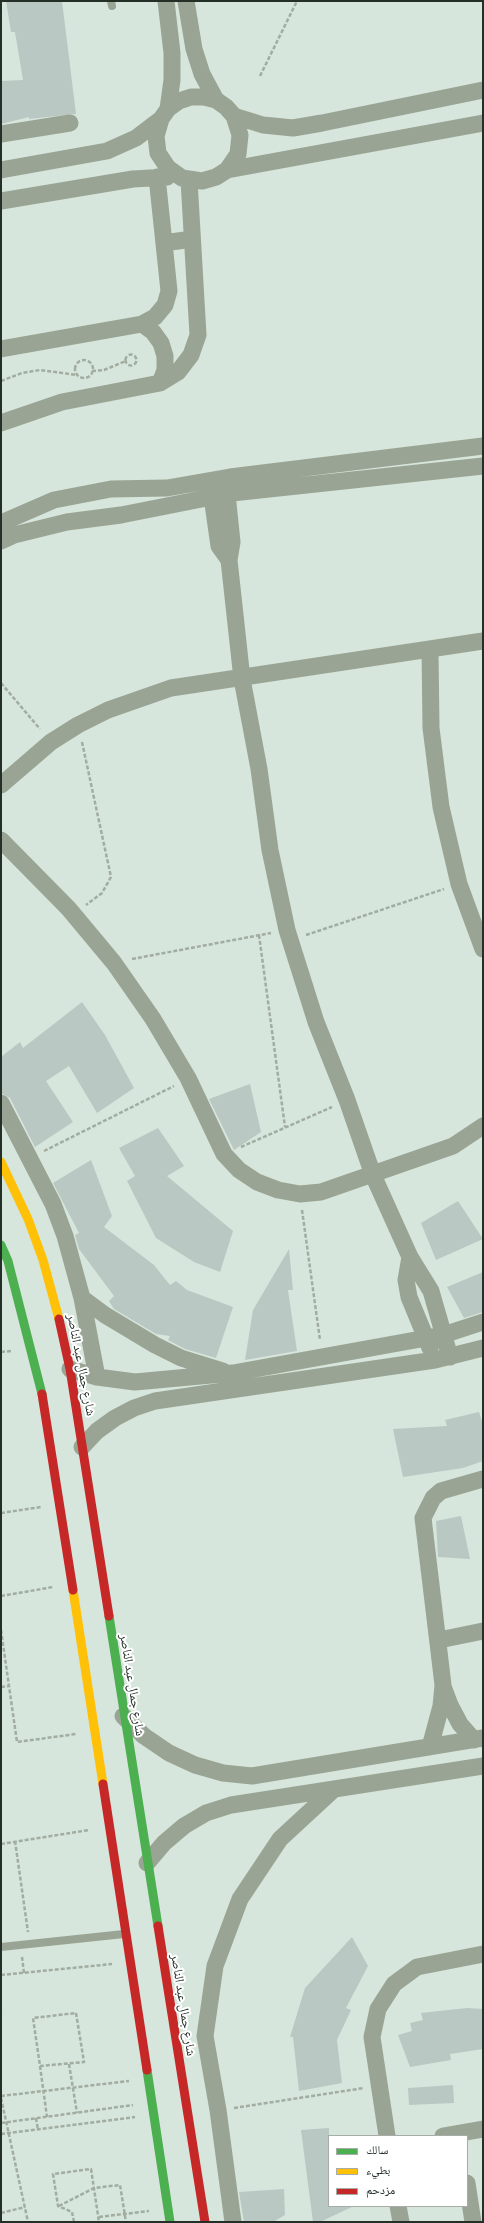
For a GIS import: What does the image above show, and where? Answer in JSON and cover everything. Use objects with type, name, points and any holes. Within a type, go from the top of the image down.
[{"type":"main road","name":"شارع جمال عبد الناصر","points":[[1,1162],[28,1219],[42,1260],[55,1300],[70,1369],[195,2183],[205,2222]]},
{"type":"main road","points":[[1,1245],[8,1261],[43,1398],[151,2103],[168,2189],[168,2209],[170,2222]]},
{"type":"street","points":[[166,1],[172,53],[172,80],[165,114],[156,136],[158,153],[168,168],[185,179]]},
{"type":"street","points":[[186,1],[194,48],[202,74],[216,100]]},
{"type":"street","points":[[234,116],[264,125],[293,128],[483,90]]},
{"type":"street","points":[[1,170],[107,151],[136,138],[179,101],[191,97],[204,97],[216,100],[226,107],[234,116],[240,135],[238,154],[227,170]]},
{"type":"street","points":[[1,134],[70,123]]},
{"type":"street","points":[[1,201],[133,179],[157,177],[209,179],[227,170],[483,123]]},
{"type":"street","points":[[1,349],[142,324],[155,317],[165,306],[169,291],[157,177]]},
{"type":"street","points":[[1,423],[62,402],[160,383],[178,372],[191,355],[198,335],[192,239],[185,179]]},
{"type":"street","points":[[164,243],[192,239]]},
{"type":"street","points":[[142,324],[153,332],[161,343],[165,356],[165,370],[160,383]]},
{"type":"street","points":[[1,522],[54,500],[111,489],[167,488],[200,482],[483,446]]},
{"type":"street","points":[[1,541],[14,535],[67,522],[121,515],[214,497],[483,466]]},
{"type":"street","points":[[200,482],[214,497],[219,546],[229,560],[242,679],[258,769],[270,850],[288,935],[316,1022],[347,1100],[373,1175],[410,1257],[431,1291],[436,1304],[444,1334],[443,1358]]},
{"type":"street","points":[[1,785],[51,742],[78,725],[108,710],[171,688],[242,679],[483,641]]},
{"type":"street","points":[[430,649],[431,728],[439,791],[459,884],[483,949]]},
{"type":"street","points":[[1,840],[69,909],[114,963],[153,1019],[188,1078],[224,1154],[239,1170],[257,1182],[278,1190],[300,1194],[321,1192],[453,1146],[483,1126]]},
{"type":"street","points":[[1,1103],[53,1204],[65,1236],[82,1298],[97,1377]]},
{"type":"street","points":[[410,1257],[407,1273],[407,1289],[414,1311],[426,1338],[443,1358]]},
{"type":"street","points":[[82,1298],[111,1319],[155,1345],[181,1358],[233,1373]]},
{"type":"street","points":[[70,1369],[97,1377],[135,1382],[233,1373],[426,1338],[483,1322]]},
{"type":"street","points":[[82,1447],[97,1431],[127,1411],[155,1401],[443,1358],[483,1348]]},
{"type":"street","points":[[173,1379],[176,1398]]},
{"type":"street","points":[[430,1747],[438,1720],[443,1685],[439,1640],[423,1518],[433,1498],[441,1490],[483,1479]]},
{"type":"street","points":[[439,1640],[483,1631]]},
{"type":"street","points":[[443,1685],[450,1705],[460,1724],[479,1739]]},
{"type":"street","points":[[123,1716],[144,1736],[168,1753],[195,1765],[223,1773],[252,1776],[479,1739]]},
{"type":"street","points":[[147,1863],[164,1843],[184,1826],[206,1813],[231,1805],[256,1800],[332,1791],[483,1766]]},
{"type":"street","points":[[252,1776],[256,1800]]},
{"type":"street","points":[[233,2222],[218,2110],[205,2036],[215,1966],[240,1899],[280,1839],[332,1791]]},
{"type":"street","points":[[388,2135],[372,2037],[378,2008],[394,1984],[417,1967],[483,1954]]},
{"type":"street","points":[[454,2135],[483,2129]]},
{"type":"street","points":[[468,2190],[473,2222]]},
{"type":"street","points":[[398,2207],[401,2222]]},
{"type":"lane","points":[[1,1947],[125,1934]]},
{"type":"path","points":[[260,76],[297,1]]},
{"type":"path","points":[[130,354],[135,355],[137,359],[136,363],[132,365],[128,364],[126,361],[127,356],[130,354]]},
{"type":"path","points":[[77,375],[76,365],[83,360],[91,364],[92,371]]},
{"type":"path","points":[[1,381],[22,373],[40,370],[77,375],[85,378],[92,371],[104,370],[126,361]]},
{"type":"path","points":[[1,683],[51,742]]},
{"type":"path","points":[[69,909],[87,905],[102,893],[111,877],[78,725]]},
{"type":"path","points":[[114,963],[259,935],[288,935],[459,884]]},
{"type":"path","points":[[259,935],[285,1127]]},
{"type":"path","points":[[30,1158],[188,1078]]},
{"type":"path","points":[[224,1154],[347,1100]]},
{"type":"path","points":[[300,1194],[322,1356]]},
{"type":"path","points":[[1,1512],[59,1505]]},
{"type":"path","points":[[1,1596],[72,1584]]},
{"type":"path","points":[[1,1630],[17,1742],[94,1732]]},
{"type":"path","points":[[1,1687],[9,1686]]},
{"type":"path","points":[[1,1844],[109,1827]]},
{"type":"path","points":[[15,1841],[30,1944]]},
{"type":"path","points":[[1,1975],[130,1962]]},
{"type":"path","points":[[40,2066],[84,2062],[76,2013],[33,2018],[47,2117]]},
{"type":"path","points":[[69,2064],[77,2113]]},
{"type":"path","points":[[28,2222],[1,2097],[148,2079]]},
{"type":"path","points":[[218,2110],[380,2085]]},
{"type":"path","points":[[1,2123],[151,2103]]},
{"type":"path","points":[[1,2134],[153,2115]]},
{"type":"path","points":[[36,2118],[38,2130]]},
{"type":"path","points":[[58,2206],[53,2174],[91,2169],[99,2222]]},
{"type":"path","points":[[58,2206],[94,2188],[120,2185],[126,2222]]},
{"type":"path","points":[[58,2206],[72,2212],[74,2222]]},
{"type":"path","points":[[1,2213],[25,2207]]},
{"type":"path","points":[[99,2217],[168,2209]]},
{"type":"building","points":[[6,1],[62,1],[76,114],[29,119],[29,117],[1,124],[1,81],[23,80],[15,32],[11,32]]},
{"type":"building","points":[[82,1002],[105,1035],[134,1088],[97,1113],[69,1066],[46,1081],[73,1122],[35,1147],[10,1098],[1,1093],[1,1057],[20,1042],[23,1048]]},
{"type":"building","points":[[250,1084],[261,1132],[234,1150],[209,1099]]},
{"type":"building","points":[[158,1128],[184,1166],[167,1176],[233,1231],[220,1272],[194,1262],[156,1238],[127,1181],[135,1176],[119,1148]]},
{"type":"building","points":[[91,1160],[112,1216],[104,1227],[154,1265],[170,1285],[176,1281],[187,1290],[233,1307],[216,1358],[185,1349],[168,1340],[170,1336],[156,1334],[114,1309],[109,1301],[114,1296],[79,1249],[75,1235],[79,1233],[53,1183]]},
{"type":"building","points":[[458,1201],[483,1239],[436,1260],[421,1223]]},
{"type":"building","points":[[289,1249],[293,1290],[288,1290],[297,1351],[245,1360],[253,1310]]},
{"type":"building","points":[[483,1272],[483,1312],[464,1318],[447,1287]]},
{"type":"building","points":[[479,1412],[483,1424],[483,1461],[463,1468],[403,1477],[393,1429],[447,1426],[445,1420]]},
{"type":"building","points":[[461,1516],[470,1559],[438,1557],[436,1521]]},
{"type":"building","points":[[352,1937],[368,1966],[346,2008],[351,2010],[337,2040],[342,2083],[299,2091],[293,2037],[290,2037],[305,1988]]},
{"type":"building","points":[[467,2008],[483,2009],[483,2049],[450,2054],[451,2060],[410,2067],[398,2035],[412,2031],[410,2023],[423,2020],[421,2013]]},
{"type":"building","points":[[453,2085],[454,2103],[409,2105],[408,2088]]},
{"type":"building","points":[[329,2128],[328,2207],[352,2207],[320,2222],[313,2222],[301,2130]]},
{"type":"building","points":[[284,2189],[285,2215],[273,2222],[244,2222],[239,2192]]},
{"type":"traffic: fast","points":[[1,1245],[8,1261],[42,1394]]},
{"type":"traffic: fast","points":[[109,1616],[158,1926]]},
{"type":"traffic: fast","points":[[147,2070],[170,2222]]},
{"type":"traffic: slow","points":[[1,1162],[28,1219],[43,1260],[59,1319]]},
{"type":"traffic: slow","points":[[73,1590],[103,1784]]},
{"type":"traffic: jam","points":[[59,1319],[70,1369],[109,1616]]},
{"type":"traffic: jam","points":[[42,1394],[73,1590]]},
{"type":"traffic: jam","points":[[103,1784],[147,2070]]},
{"type":"traffic: jam","points":[[158,1926],[205,2222]]}]
